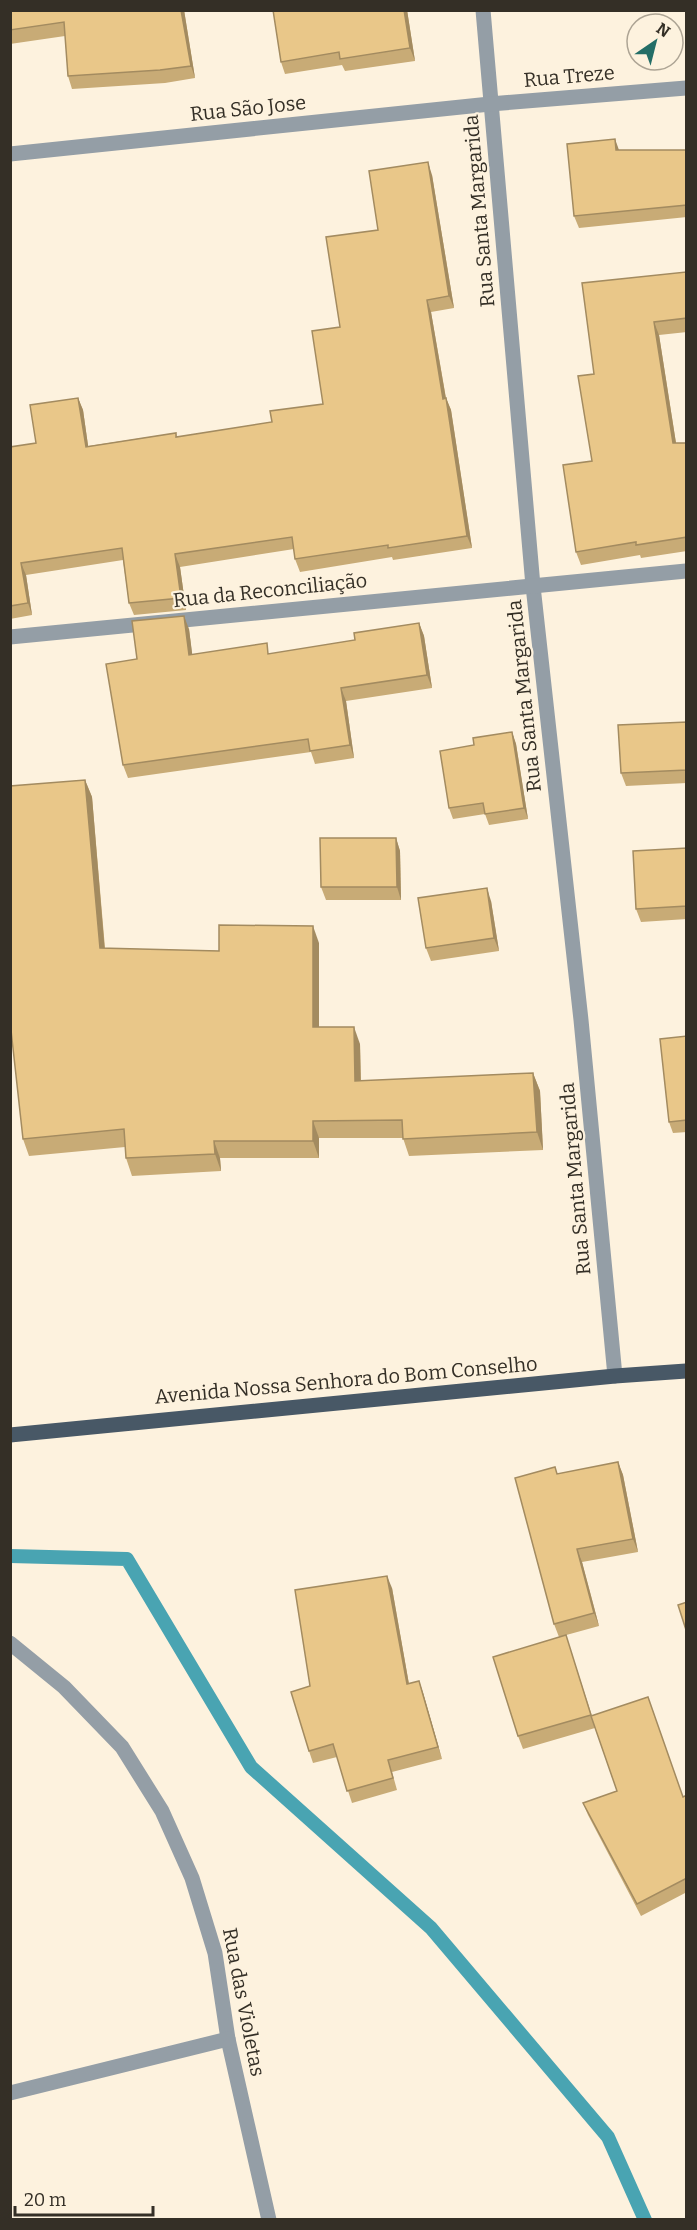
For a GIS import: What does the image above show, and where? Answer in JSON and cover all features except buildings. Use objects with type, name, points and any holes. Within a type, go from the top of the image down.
[{"type":"main road","name":"Avenida Nossa Senhora do Bom Conselho","points":[[10,1435],[687,1371]]},
{"type":"street","name":"Rua Santa Margarida","points":[[483,10],[534,585],[581,1020],[615,1376]]},
{"type":"street","name":"Rua Treze","points":[[490,104],[687,88]]},
{"type":"street","name":"Rua São Jose","points":[[10,154],[490,104]]},
{"type":"street","name":"Rua da Reconciliação","points":[[10,637],[687,572]]},
{"type":"street","name":"Rua das Violetas","points":[[10,1643],[64,1687],[122,1747],[162,1811],[192,1878],[215,1953],[228,2039],[269,2220]]},
{"type":"street","points":[[10,2093],[228,2039]]},
{"type":"waterway","points":[[10,1556],[127,1559],[251,1767],[431,1928],[608,2137],[645,2220]]}]
